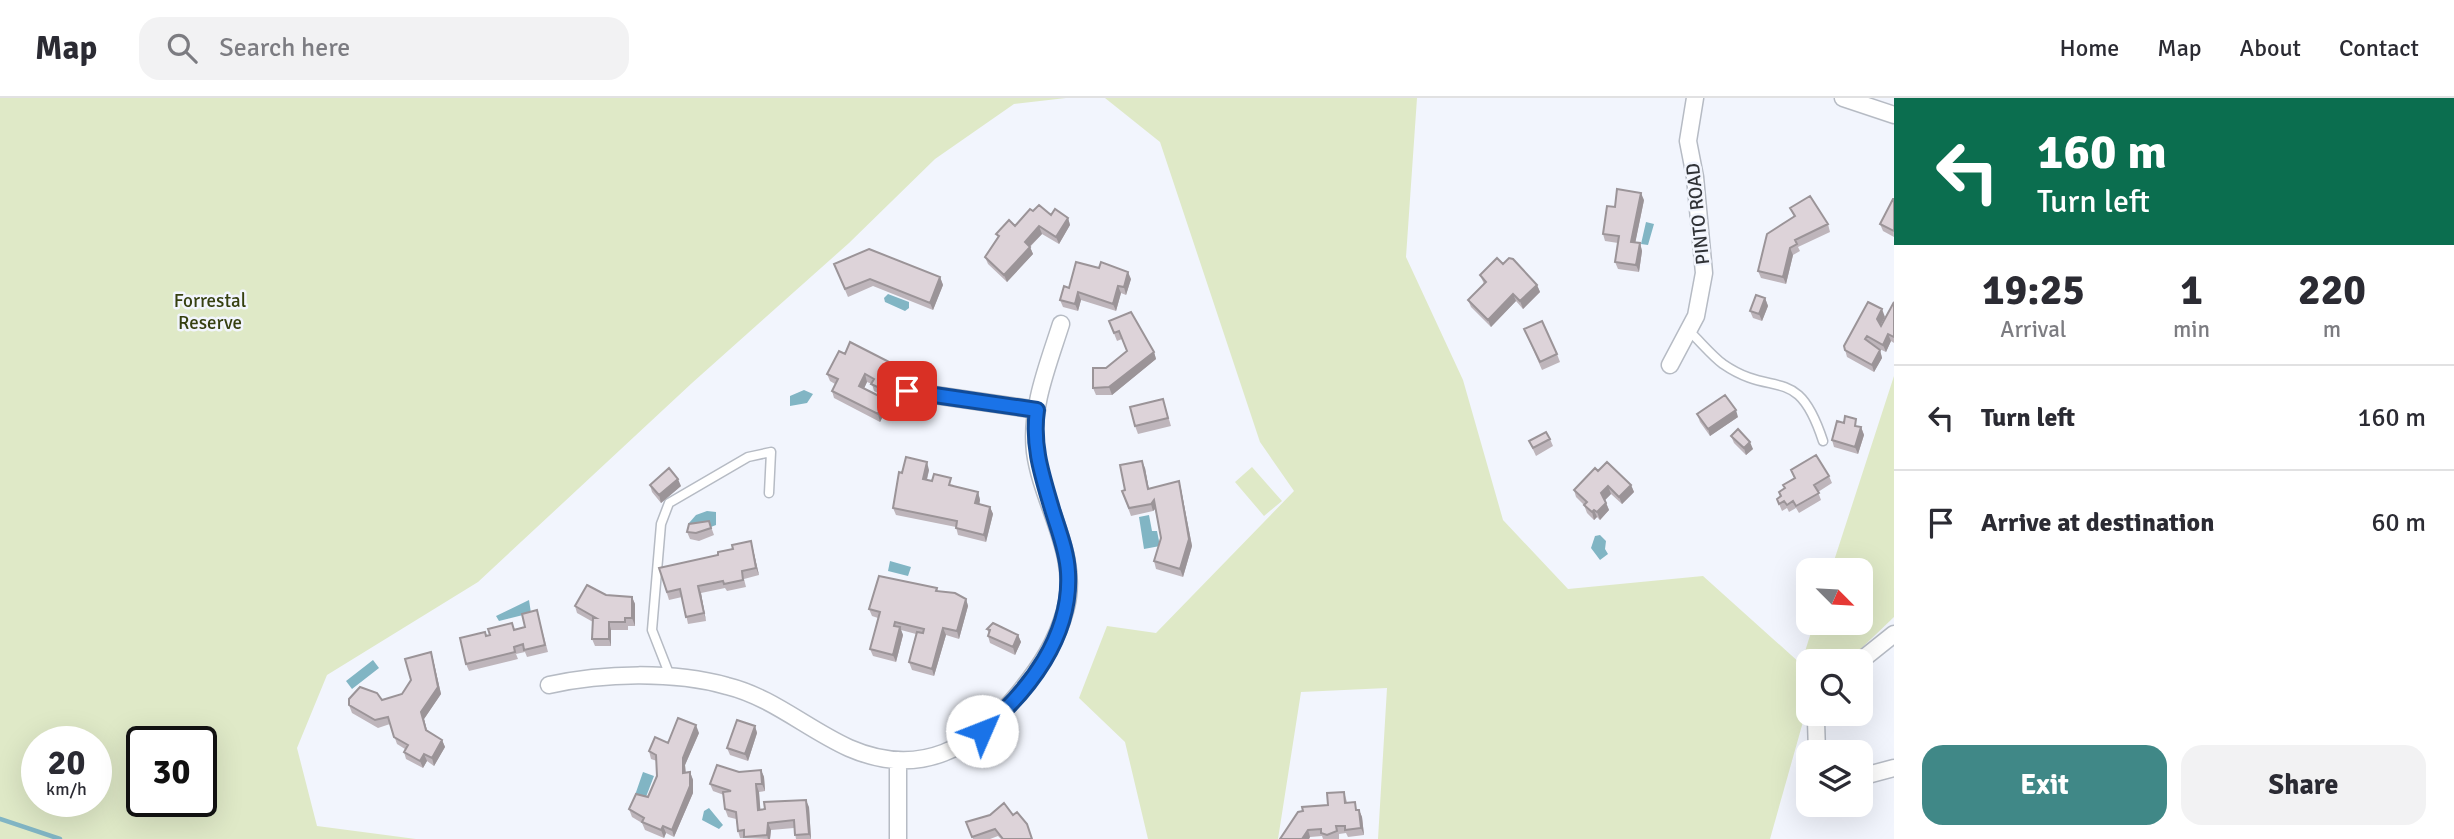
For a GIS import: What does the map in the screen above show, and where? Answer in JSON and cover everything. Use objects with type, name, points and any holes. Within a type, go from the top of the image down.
[{"type":"street","name":"PINTO ROAD","points":[[1670,365],[1696,316],[1704,273],[1695,177],[1688,141],[1695,98]]},
{"type":"street","points":[[1843,98],[1894,115]]},
{"type":"street","points":[[549,685],[574,680],[671,678],[726,685],[745,691],[850,748],[898,760],[926,758],[953,750],[982,731],[1024,686],[1056,638],[1068,602],[1068,569],[1035,455],[1037,410],[1047,366],[1061,324]]},
{"type":"street","points":[[907,391],[1037,410]]},
{"type":"street","points":[[1873,651],[1894,634]]},
{"type":"street","points":[[898,760],[898,839]]},
{"type":"street","points":[[1873,774],[1894,768]]},
{"type":"lane","points":[[1688,330],[1724,364],[1796,390],[1813,411],[1823,441]]},
{"type":"lane","points":[[671,678],[652,630],[662,524],[670,503],[748,457],[771,452],[769,493]]},
{"type":"green space","name":"Forrestal Reserve","points":[[0,98],[1066,98],[1014,104],[935,159],[849,243],[692,383],[478,582],[327,675],[297,748],[317,826],[416,839],[0,839]]},
{"type":"green space","points":[[1105,98],[1417,98],[1406,257],[1463,380],[1503,520],[1568,589],[1703,576],[1796,660],[1796,726],[1802,726],[1770,839],[1378,839],[1387,688],[1301,692],[1278,839],[1148,839],[1125,742],[1079,698],[1107,626],[1156,633],[1294,491],[1260,442],[1160,142]]},
{"type":"green space","points":[[1894,376],[1894,617],[1861,649],[1806,649],[1810,635],[1873,635],[1873,558],[1835,558]]},
{"type":"green space","points":[[1252,467],[1282,501],[1264,516],[1235,482]]},
{"type":"water","points":[[1646,222],[1654,224],[1648,245],[1641,244]]},
{"type":"water","points":[[888,294],[909,302],[909,308],[905,311],[885,302],[884,298]]},
{"type":"water","points":[[804,390],[813,394],[807,403],[790,406],[790,396]]},
{"type":"water","points":[[707,511],[716,512],[716,525],[698,532],[689,523],[696,515]]},
{"type":"water","points":[[1149,515],[1152,531],[1157,531],[1160,546],[1144,549],[1139,517]]},
{"type":"water","points":[[1600,535],[1606,541],[1605,549],[1608,554],[1600,560],[1591,548],[1595,536]]},
{"type":"water","points":[[890,561],[911,567],[908,576],[888,571]]},
{"type":"water","points":[[529,600],[531,613],[499,621],[496,616]]},
{"type":"water","points":[[373,660],[379,668],[352,689],[346,681]]},
{"type":"water","points":[[643,772],[654,776],[644,802],[634,798]]},
{"type":"water","points":[[709,808],[723,825],[719,829],[702,820],[704,811]]},
{"type":"building","points":[[1617,189],[1641,193],[1631,242],[1640,243],[1636,265],[1615,262],[1619,236],[1603,234],[1607,206],[1615,207]]},
{"type":"building","points":[[1810,196],[1828,224],[1795,240],[1797,244],[1790,248],[1783,277],[1758,271],[1767,234],[1795,216],[1790,208]]},
{"type":"building","points":[[1894,199],[1894,231],[1880,224]]},
{"type":"building","points":[[1039,205],[1051,215],[1055,209],[1068,218],[1056,237],[1039,226],[1025,242],[1030,247],[1004,275],[985,257],[999,236],[996,234],[1009,220],[1015,226],[1030,209],[1033,211]]},
{"type":"building","points":[[869,249],[940,277],[930,303],[870,279],[845,289],[834,264]]},
{"type":"building","points":[[1497,258],[1503,264],[1509,258],[1513,259],[1537,285],[1520,301],[1513,294],[1488,320],[1468,300],[1486,282],[1480,275]]},
{"type":"building","points":[[1076,262],[1099,268],[1101,262],[1128,272],[1124,287],[1118,286],[1113,304],[1078,292],[1075,304],[1060,300],[1064,286],[1069,288]]},
{"type":"building","points":[[1756,295],[1765,298],[1759,314],[1750,311]]},
{"type":"building","points":[[1868,302],[1882,309],[1877,319],[1881,326],[1894,302],[1894,337],[1888,334],[1883,345],[1867,336],[1865,339],[1880,350],[1872,365],[1845,350],[1844,346]]},
{"type":"building","points":[[1131,312],[1154,352],[1109,387],[1093,388],[1093,368],[1106,368],[1127,351],[1119,331],[1114,333],[1109,321]]},
{"type":"building","points":[[1542,321],[1557,354],[1540,362],[1524,329]]},
{"type":"building","points":[[850,342],[895,365],[891,373],[897,376],[888,392],[871,384],[874,379],[865,374],[859,386],[885,399],[878,414],[832,391],[838,379],[827,374],[839,351],[845,354]]},
{"type":"building","points":[[1725,395],[1736,410],[1708,429],[1697,414]]},
{"type":"building","points":[[1163,399],[1168,418],[1135,426],[1130,407]]},
{"type":"building","points":[[1845,416],[1856,419],[1855,426],[1861,427],[1855,447],[1832,440],[1837,421],[1844,423]]},
{"type":"building","points":[[1738,429],[1750,442],[1744,448],[1731,436]]},
{"type":"building","points":[[1546,432],[1550,439],[1533,448],[1529,441]]},
{"type":"building","points":[[1816,455],[1829,476],[1814,485],[1819,493],[1796,506],[1793,501],[1787,505],[1784,501],[1779,504],[1777,499],[1781,496],[1779,492],[1785,488],[1783,485],[1795,478],[1791,470]]},
{"type":"building","points":[[906,457],[927,462],[923,479],[932,481],[934,474],[951,478],[949,485],[978,492],[975,503],[990,507],[984,535],[956,528],[957,521],[893,508],[899,472],[902,473]]},
{"type":"building","points":[[1142,461],[1148,489],[1179,481],[1189,539],[1180,569],[1154,561],[1161,538],[1154,500],[1151,504],[1129,508],[1122,491],[1125,490],[1120,465]]},
{"type":"building","points":[[1607,462],[1631,485],[1619,497],[1608,486],[1601,493],[1606,503],[1597,512],[1592,512],[1584,505],[1587,502],[1574,490],[1595,468],[1598,471]]},
{"type":"building","points":[[669,468],[678,479],[659,495],[650,485]]},
{"type":"building","points":[[709,521],[711,528],[696,533],[687,532],[689,524]]},
{"type":"building","points":[[751,541],[756,568],[742,571],[743,580],[698,586],[704,613],[686,617],[680,589],[667,592],[659,568],[718,555],[718,552],[733,549],[732,545]]},
{"type":"building","points":[[879,576],[937,588],[936,591],[955,593],[966,599],[957,631],[943,628],[932,669],[909,662],[917,632],[923,633],[924,629],[895,622],[894,626],[900,627],[893,655],[870,649],[880,612],[869,609]]},
{"type":"building","points":[[587,585],[606,595],[632,597],[632,618],[625,618],[625,622],[609,622],[609,639],[592,639],[593,618],[596,618],[575,606]]},
{"type":"building","points":[[537,610],[545,645],[524,650],[523,644],[514,647],[515,652],[466,664],[460,638],[485,632],[486,636],[490,635],[488,629],[512,623],[514,630],[525,627],[522,614]]},
{"type":"building","points":[[993,623],[1018,635],[1013,647],[988,636],[990,630],[987,629]]},
{"type":"building","points":[[431,652],[438,687],[421,712],[426,730],[442,740],[432,758],[424,754],[420,761],[404,752],[408,745],[394,737],[388,717],[375,720],[349,705],[349,699],[360,687],[377,693],[382,700],[402,694],[411,680],[405,659]]},
{"type":"building","points":[[678,718],[696,725],[683,758],[683,773],[690,772],[690,786],[672,830],[663,826],[661,830],[642,822],[644,818],[629,809],[636,794],[648,797],[657,776],[656,755],[649,751],[655,737],[668,743]]},
{"type":"building","points":[[737,720],[755,726],[745,754],[727,748]]},
{"type":"building","points":[[717,765],[739,772],[761,770],[762,784],[756,784],[758,810],[765,809],[764,802],[806,800],[809,834],[795,835],[794,820],[768,823],[767,835],[744,837],[744,830],[738,831],[736,812],[725,809],[723,792],[731,791],[710,784]]},
{"type":"building","points":[[1344,792],[1345,803],[1355,802],[1356,810],[1359,810],[1361,828],[1345,830],[1345,826],[1336,826],[1337,831],[1327,835],[1321,833],[1321,829],[1308,830],[1302,839],[1280,839],[1298,812],[1303,811],[1302,807],[1328,805],[1327,793]]},
{"type":"building","points":[[1004,803],[1013,815],[1017,812],[1027,824],[1032,839],[1003,839],[995,829],[972,837],[966,822],[990,815]]},
{"type":"waterway","points":[[0,819],[60,839]]},
{"type":"route","points":[[907,391],[1037,410],[1034,429],[1035,455],[1064,549],[1068,569],[1068,602],[1056,638],[1042,664],[1008,706],[982,731]]}]
